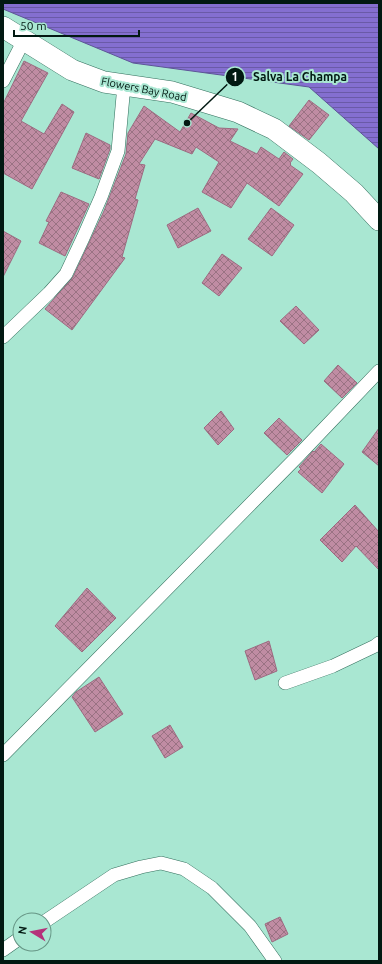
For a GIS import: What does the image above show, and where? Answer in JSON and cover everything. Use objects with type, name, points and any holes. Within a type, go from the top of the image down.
[{"type":"main road","name":"Flowers Bay Road","points":[[3,27],[72,70],[104,82],[172,92],[238,112],[274,129],[319,163],[354,193],[379,220]]},
{"type":"street","points":[[3,81],[24,40]]},
{"type":"street","points":[[3,336],[49,293],[66,274],[101,197],[118,151],[124,85]]},
{"type":"street","points":[[3,755],[379,371]]},
{"type":"street","points":[[285,683],[333,666],[379,643]]},
{"type":"street","points":[[52,917],[114,874],[161,863],[184,869],[212,888],[250,926],[275,961]]},
{"type":"street","points":[[3,950],[12,944]]},
{"type":"shaded area","points":[[3,3],[379,3],[379,149],[309,87],[133,63],[3,9]]},
{"type":"building","points":[[24,61],[48,73],[21,121],[44,134],[62,104],[74,112],[32,189],[3,173],[3,104]]},
{"type":"building","points":[[309,100],[329,115],[309,140],[289,126]]},
{"type":"building","points":[[144,106],[180,132],[191,113],[219,128],[238,129],[230,141],[257,154],[261,147],[279,159],[284,152],[293,159],[290,165],[303,174],[279,206],[247,183],[231,208],[202,192],[219,162],[196,147],[192,154],[155,139],[139,164],[145,165],[135,199],[138,200],[122,257],[125,258],[72,330],[45,309],[73,277],[104,211],[126,154],[128,133]]},
{"type":"building","points":[[86,133],[110,145],[110,149],[99,179],[72,168]]},
{"type":"building","points":[[61,192],[89,204],[65,256],[39,243],[49,222],[46,221]]},
{"type":"building","points":[[198,208],[211,231],[178,248],[167,225]]},
{"type":"building","points":[[271,208],[294,225],[272,256],[248,239]]},
{"type":"building","points":[[3,231],[21,241],[3,277]]},
{"type":"building","points":[[222,254],[242,268],[219,296],[202,283]]},
{"type":"building","points":[[296,306],[319,330],[304,344],[280,321]]},
{"type":"building","points":[[338,365],[357,383],[342,398],[324,381]]},
{"type":"building","points":[[221,411],[234,429],[218,445],[204,428]]},
{"type":"building","points":[[279,418],[302,440],[287,455],[264,433]]},
{"type":"building","points":[[379,428],[379,466],[362,452]]},
{"type":"building","points":[[321,444],[344,464],[322,493],[298,472],[301,469],[299,467]]},
{"type":"building","points":[[355,505],[379,532],[379,570],[356,546],[342,562],[320,540]]},
{"type":"building","points":[[87,588],[116,618],[82,652],[55,626]]},
{"type":"building","points":[[269,641],[277,671],[255,680],[245,651]]},
{"type":"building","points":[[99,677],[123,714],[95,732],[72,697],[76,692]]},
{"type":"building","points":[[170,725],[183,747],[165,758],[152,736]]},
{"type":"building","points":[[280,917],[288,934],[272,942],[265,924]]},
{"type":"place","name":"Salva La Champa","points":[[187,123]]}]
